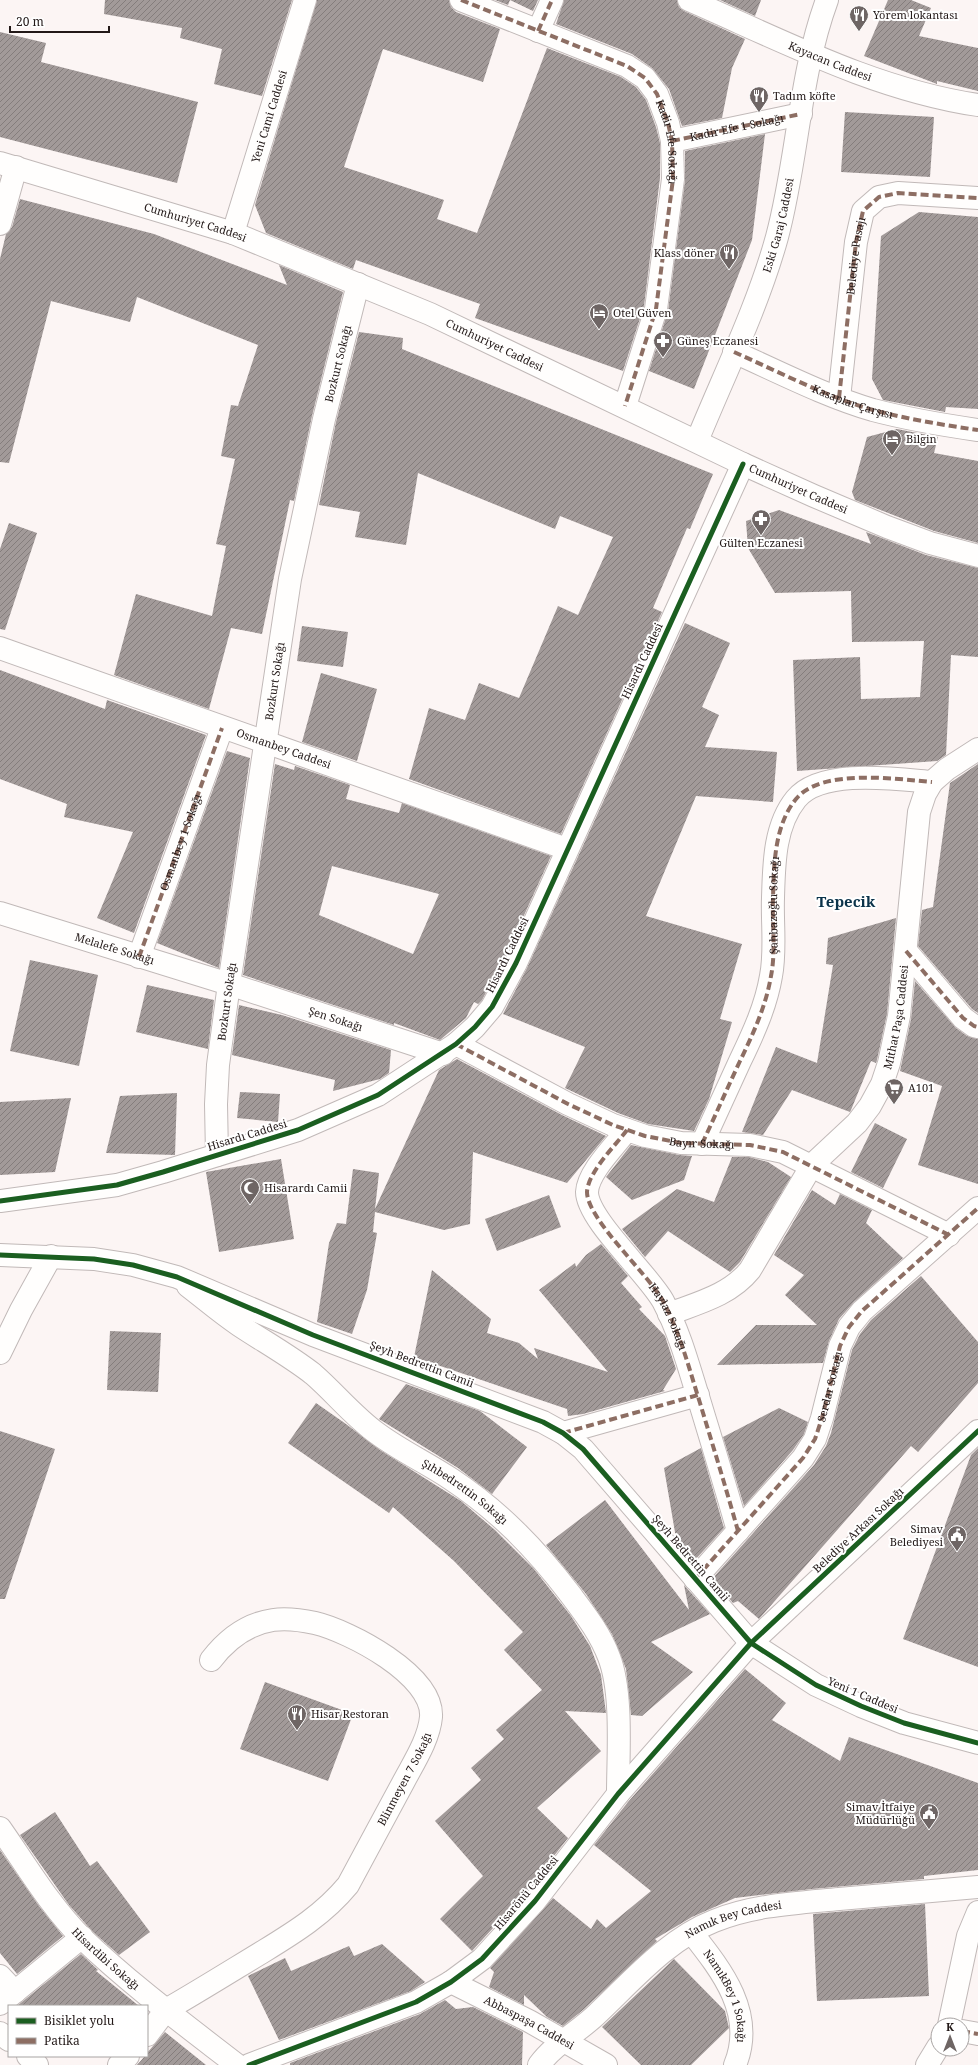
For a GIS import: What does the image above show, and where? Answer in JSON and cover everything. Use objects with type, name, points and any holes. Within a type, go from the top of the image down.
[{"type":"street","name":"Yeni Cami Caddesi","points":[[233,233],[305,0]]},
{"type":"street","name":"Kadir Efe Sokağı","points":[[461,0],[627,66],[645,78],[657,94],[668,123],[672,141],[673,179],[656,309],[625,406]]},
{"type":"street","points":[[538,31],[552,0]]},
{"type":"street","name":"Kayacan Caddesi","points":[[689,0],[879,81],[922,94],[978,105]]},
{"type":"street","name":"Eski Garaj Caddesi","points":[[697,441],[760,289],[777,237],[801,114],[811,53],[827,0]]},
{"type":"street","name":"Kadir Efe 1 Sokağı","points":[[672,141],[801,114]]},
{"type":"street","name":"Cumhuriyet Caddesi","points":[[8,165],[233,233],[430,314],[744,464],[887,527],[930,543],[978,556]]},
{"type":"street","points":[[0,224],[8,165]]},
{"type":"street","name":"Belediye Pasajı","points":[[839,398],[856,242],[863,211],[879,197],[898,193],[978,198]]},
{"type":"street","name":"Bozkurt Sokağı","points":[[217,1155],[216,1104],[218,1065],[264,743],[290,579],[308,490],[358,284]]},
{"type":"street","name":"Kasaplar Çarşısı","points":[[734,352],[839,398],[914,420],[978,430]]},
{"type":"street","name":"Hisardı Caddesi","points":[[0,1201],[117,1185],[298,1130],[338,1114],[378,1095],[450,1049],[492,1007],[504,986],[744,464]]},
{"type":"street","name":"Osmanbey Caddesi","points":[[0,648],[264,743],[406,791],[567,849]]},
{"type":"street","name":"Osmanbey 1 Sokağı","points":[[139,957],[222,728]]},
{"type":"street","name":"Mithat Paşa Caddesi","points":[[669,1314],[719,1295],[743,1279],[750,1270],[812,1165],[857,1123],[870,1106],[882,1084],[889,1063],[899,1016],[919,812],[924,794],[932,782],[947,769],[978,749]]},
{"type":"street","name":"Şahbazoğlu Sokağı","points":[[702,1144],[754,1030],[765,1000],[771,975],[776,855],[780,831],[796,799],[809,788],[823,782],[854,779],[890,779],[932,782]]},
{"type":"street","name":"Melalefe Sokağı","points":[[0,913],[229,984]]},
{"type":"street","points":[[906,951],[963,1018],[978,1027]]},
{"type":"street","name":"Şen Sokağı","points":[[229,984],[450,1049]]},
{"type":"street","name":"Bayır Sokağı","points":[[450,1049],[568,1104],[627,1130],[645,1136],[681,1143],[768,1147],[782,1152],[812,1165],[948,1235]]},
{"type":"street","name":"Haylaz Sokağı","points":[[627,1130],[594,1172],[587,1193],[591,1205],[602,1222],[653,1286],[669,1314],[680,1339],[698,1395],[738,1531]]},
{"type":"street","name":"Serdar Sokağı","points":[[695,1579],[803,1458],[815,1439],[822,1418],[840,1346],[849,1327],[868,1306],[978,1208]]},
{"type":"street","name":"Şeyh Bedrettin Camii","points":[[0,1255],[94,1259],[127,1264],[177,1277],[313,1335],[525,1414],[563,1433],[583,1449],[751,1643]]},
{"type":"street","points":[[0,1353],[21,1310],[51,1256]]},
{"type":"street","name":"Şıhbedrettin Sokağı","points":[[177,1277],[237,1323],[312,1373],[354,1415],[377,1433],[408,1455],[450,1478],[477,1498],[504,1519],[533,1547],[587,1617],[602,1639],[610,1658],[616,1679],[618,1794]]},
{"type":"street","points":[[563,1433],[698,1395]]},
{"type":"street","name":"Belediye Arkası Sokağı","points":[[751,1643],[978,1431]]},
{"type":"street","name":"Blinmeyen 7 Sokağı","points":[[166,2010],[283,1939],[316,1917],[334,1901],[351,1878],[418,1754],[431,1717],[430,1705],[425,1695],[412,1678],[393,1662],[374,1649],[316,1623],[294,1619],[273,1620],[256,1624],[237,1633],[221,1646],[211,1660]]},
{"type":"street","name":"Hisarönü Caddesi","points":[[249,2065],[416,2002],[451,1982],[482,1959],[535,1901],[618,1794],[751,1643]]},
{"type":"street","name":"Yeni 1 Caddesi","points":[[751,1643],[816,1685],[861,1706],[904,1723],[978,1743]]},
{"type":"street","name":"Hisardibi Sokağı","points":[[0,1828],[62,1915],[82,1937],[166,2010],[237,2065]]},
{"type":"street","name":"Namık Bey Caddesi","points":[[539,2065],[546,2056],[591,2020],[633,1978],[664,1951],[713,1921],[749,1910],[811,1902],[978,1887]]},
{"type":"street","points":[[951,2017],[968,1936],[978,1912]]},
{"type":"street","name":"NamıkBey 1 Sokağı","points":[[692,1933],[724,1976],[741,2017],[742,2036],[735,2065]]},
{"type":"street","points":[[0,1976],[8,1998],[82,1937]]},
{"type":"street","name":"Abbaspaşa Caddesi","points":[[451,1982],[529,2021],[606,2065]]},
{"type":"street","points":[[148,2034],[166,2010]]},
{"type":"street","points":[[0,2033],[8,2039]]},
{"type":"street","points":[[29,2057],[37,2065]]},
{"type":"street","points":[[119,2065],[127,2057]]},
{"type":"building","points":[[105,0],[292,0],[262,96],[214,84],[222,49],[180,38],[182,28],[104,14]]},
{"type":"building","points":[[317,0],[449,0],[451,7],[456,12],[500,29],[483,82],[383,49],[344,167],[444,200],[437,219],[477,233],[547,48],[621,77],[636,87],[646,100],[656,127],[660,143],[660,178],[644,306],[623,371],[475,318],[480,304],[356,260],[353,269],[266,233],[255,205]]},
{"type":"building","points":[[495,0],[510,0],[508,5]]},
{"type":"building","points":[[510,0],[538,0],[533,11]]},
{"type":"building","points":[[564,0],[677,0],[679,7],[684,11],[745,39],[732,68],[722,118],[682,126],[669,89],[652,68],[632,54],[556,24]]},
{"type":"building","points":[[720,0],[761,0],[755,16]]},
{"type":"building","points":[[888,0],[911,0],[931,8],[919,36],[978,48],[978,91],[937,81],[937,84],[864,56]]},
{"type":"building","points":[[0,32],[46,43],[41,62],[198,102],[177,183],[0,137]]},
{"type":"building","points":[[845,112],[934,117],[930,177],[841,172]]},
{"type":"building","points":[[765,134],[752,240],[694,389],[649,371],[668,311],[685,180],[685,151]]},
{"type":"building","points":[[20,199],[154,234],[287,285],[279,265],[343,292],[312,416],[294,501],[290,500],[262,634],[231,628],[209,709],[114,675],[136,594],[212,616],[226,546],[216,544],[235,459],[221,456],[231,405],[238,406],[258,345],[137,297],[130,322],[51,301],[9,463],[0,462],[0,259],[6,234],[12,227]]},
{"type":"building","points":[[919,212],[978,217],[978,409],[946,407],[945,412],[883,400],[872,379],[881,236]]},
{"type":"building","points":[[359,332],[403,338],[402,349],[713,474],[690,529],[687,528],[653,608],[662,612],[561,834],[409,779],[429,708],[465,720],[479,683],[519,698],[558,606],[578,615],[613,537],[560,516],[555,529],[418,473],[406,545],[355,537],[360,512],[319,505],[336,422]]},
{"type":"building","points":[[897,429],[938,437],[934,453],[978,461],[978,543],[934,531],[855,500],[852,492],[867,437]]},
{"type":"building","points":[[779,510],[871,544],[866,532],[926,555],[978,568],[978,657],[951,655],[946,755],[937,761],[797,771],[793,660],[860,657],[861,699],[920,697],[924,641],[852,642],[851,591],[775,593],[748,548],[746,521]]},
{"type":"building","points":[[9,523],[37,533],[5,630],[0,629],[0,549]]},
{"type":"building","points":[[685,623],[730,643],[702,707],[719,715],[705,747],[777,752],[773,802],[696,796],[646,916],[742,944],[720,1019],[732,1022],[709,1099],[694,1131],[648,1124],[618,1113],[565,1088],[585,1047],[503,1014],[527,968]]},
{"type":"building","points":[[302,626],[348,632],[343,667],[297,661]]},
{"type":"building","points":[[0,670],[105,709],[107,700],[206,735],[134,933],[97,918],[133,832],[64,817],[67,804],[0,779]]},
{"type":"building","points":[[321,673],[377,689],[357,761],[302,742]]},
{"type":"building","points":[[227,751],[250,758],[219,968],[157,943]]},
{"type":"building","points":[[275,764],[294,770],[295,766],[350,785],[346,799],[399,813],[402,803],[551,856],[505,957],[482,1000],[478,1004],[474,1002],[466,1018],[440,1040],[394,1023],[394,1025],[243,975]],"holes":[[[332,866],[439,894],[413,954],[319,915]]]},
{"type":"building","points":[[978,764],[978,1013],[972,1009],[918,946],[922,910],[933,907],[950,783]]},
{"type":"building","points":[[896,918],[887,1014],[877,1060],[876,1063],[871,1061],[850,1112],[792,1090],[763,1135],[742,1132],[776,1047],[817,1063],[833,965],[826,964],[828,938]]},
{"type":"building","points":[[30,960],[98,975],[79,1066],[10,1051]]},
{"type":"building","points":[[915,981],[956,1028],[967,1036],[978,1039],[978,1184],[918,1165],[942,1086],[900,1071],[911,1019]]},
{"type":"building","points":[[147,985],[214,1000],[208,1049],[136,1032]]},
{"type":"building","points":[[239,1005],[282,1015],[391,1050],[389,1073],[380,1079],[333,1091],[335,1080],[232,1055]]},
{"type":"building","points":[[457,1059],[562,1115],[606,1136],[567,1183],[473,1152],[470,1224],[444,1230],[375,1212],[373,1232],[377,1233],[367,1290],[352,1334],[317,1322],[329,1243],[337,1223],[346,1224],[353,1169],[379,1173],[375,1209],[439,1070]]},
{"type":"building","points":[[240,1092],[280,1094],[278,1122],[237,1118]]},
{"type":"building","points":[[177,1093],[175,1155],[106,1153],[120,1096]]},
{"type":"building","points":[[71,1098],[55,1172],[0,1175],[0,1102]]},
{"type":"building","points":[[875,1123],[907,1139],[883,1188],[851,1172]]},
{"type":"building","points":[[631,1145],[679,1155],[692,1156],[684,1180],[632,1200],[606,1177]]},
{"type":"building","points":[[732,1157],[749,1157],[768,1162],[791,1177],[740,1262],[730,1272],[668,1231],[645,1257],[622,1229],[677,1189],[714,1202]]},
{"type":"building","name":"Hisarardı Camii","points":[[281,1159],[294,1239],[219,1252],[206,1172]]},
{"type":"building","points":[[812,1190],[835,1205],[840,1194],[872,1210],[866,1223],[903,1258],[854,1302],[839,1319],[829,1341],[823,1363],[717,1365],[756,1325],[817,1325],[785,1295],[804,1275],[774,1255]]},
{"type":"building","points":[[549,1195],[561,1227],[497,1251],[485,1219]]},
{"type":"building","points":[[601,1244],[628,1276],[621,1283],[642,1307],[639,1309],[665,1336],[676,1369],[663,1390],[665,1391],[583,1414],[568,1416],[567,1409],[414,1357],[432,1270],[491,1319],[487,1333],[519,1343],[538,1359],[534,1348],[608,1372],[539,1290],[575,1263],[576,1267],[586,1255]]},
{"type":"building","points":[[921,1276],[978,1342],[978,1383],[918,1452],[911,1446],[759,1619],[738,1601],[733,1603],[712,1579],[814,1465],[826,1446],[831,1433],[852,1350],[860,1334],[871,1320]]},
{"type":"building","points":[[110,1331],[161,1333],[158,1392],[107,1390]]},
{"type":"building","points":[[406,1384],[480,1411],[527,1447],[492,1494],[458,1468],[379,1419]]},
{"type":"building","points":[[316,1403],[380,1450],[461,1501],[495,1530],[534,1569],[571,1616],[590,1646],[601,1675],[606,1713],[565,1711],[601,1751],[537,1808],[568,1838],[525,1893],[472,1951],[440,1919],[483,1876],[435,1821],[481,1780],[471,1768],[504,1739],[496,1730],[542,1690],[504,1650],[523,1632],[454,1561],[393,1507],[389,1513],[288,1443]]},
{"type":"building","points":[[779,1408],[808,1422],[804,1434],[793,1450],[744,1506],[723,1437]]},
{"type":"building","points":[[0,1431],[55,1449],[5,1599],[0,1599]]},
{"type":"building","points":[[701,1448],[724,1528],[695,1560],[676,1538],[664,1468]]},
{"type":"building","name":"Simav Belediyesi","points":[[978,1448],[978,1667],[903,1639],[971,1455]]},
{"type":"building","points":[[605,1500],[689,1610],[684,1585],[710,1614],[651,1642],[693,1672],[642,1716],[631,1715],[626,1669],[612,1634],[586,1594],[546,1545]]},
{"type":"building","points":[[745,1669],[786,1703],[772,1720],[840,1761],[849,1737],[978,1783],[978,1870],[924,1876],[924,1879],[812,1889],[735,1898],[692,1917],[655,1939],[657,1941],[583,2010],[563,2026],[547,2017],[524,1995],[524,2005],[489,1987],[494,1972],[490,1968],[553,1898],[591,1929],[597,1919],[606,1928],[651,1891],[594,1845],[628,1802]]},
{"type":"building","name":"Hisar Restoran","points":[[265,1682],[353,1714],[328,1781],[240,1749]]},
{"type":"building","points":[[55,1812],[90,1866],[97,1861],[150,1932],[119,1955],[92,1931],[69,1905],[20,1835]]},
{"type":"building","points":[[0,1850],[39,1906],[63,1936],[17,1974],[0,1953]]},
{"type":"building","points":[[925,1904],[929,1996],[817,2001],[813,1914]]},
{"type":"building","points":[[382,1944],[425,1982],[411,1991],[279,2040],[248,1976],[285,1958],[291,1971],[349,1946],[354,1956]]},
{"type":"building","points":[[81,1954],[98,1970],[96,1971],[138,2005],[18,2005]]},
{"type":"building","points":[[674,1959],[725,2011],[729,2028],[691,2065],[641,2065],[602,2027]]},
{"type":"building","points":[[445,2000],[456,2009],[473,2007],[523,2032],[522,2065],[290,2065],[290,2063],[420,2014]]},
{"type":"building","points":[[165,2032],[206,2065],[137,2065],[144,2057],[148,2057],[148,2052]]},
{"type":"marked path","points":[[461,0],[627,66],[645,78],[657,94],[668,123],[672,141],[673,179],[656,309],[625,406]]},
{"type":"marked path","points":[[538,31],[552,0]]},
{"type":"marked path","points":[[672,141],[801,114]]},
{"type":"marked path","points":[[839,398],[856,242],[863,211],[879,197],[898,193],[978,198]]},
{"type":"marked path","points":[[734,352],[837,398],[873,410],[938,424],[978,430]]},
{"type":"marked path","points":[[139,957],[222,728]]},
{"type":"marked path","points":[[702,1144],[754,1030],[769,987],[774,937],[773,908],[775,859],[779,833],[789,810],[796,799],[808,789],[823,783],[841,779],[880,778],[932,782]]},
{"type":"marked path","points":[[906,951],[963,1018],[974,1026],[978,1027]]},
{"type":"marked path","points":[[456,1044],[568,1104],[613,1125],[645,1136],[681,1143],[750,1145],[783,1152],[949,1235]]},
{"type":"marked path","points":[[627,1130],[592,1176],[587,1192],[590,1203],[597,1217],[607,1231],[655,1290],[669,1313],[688,1364],[738,1531]]},
{"type":"marked path","points":[[695,1579],[803,1458],[815,1439],[822,1418],[840,1346],[849,1327],[862,1311],[978,1208]]},
{"type":"marked path","points":[[563,1433],[698,1395]]},
{"type":"marked path","points":[[970,2032],[978,2034]]},
{"type":"cycle path","points":[[0,1201],[117,1185],[298,1130],[378,1095],[456,1044],[475,1027],[492,1007],[516,963],[743,464]]},
{"type":"cycle path","points":[[0,1255],[94,1259],[133,1265],[177,1277],[313,1335],[543,1422],[563,1433],[583,1449],[751,1643],[816,1685],[861,1706],[904,1723],[978,1743]]},
{"type":"cycle path","points":[[249,2065],[416,2002],[451,1982],[482,1959],[535,1901],[618,1794],[751,1643],[978,1431]]},
{"type":"place","name":"Yörem lokantası","points":[[859,32]]},
{"type":"place","name":"Tadım köfte","points":[[759,113]]},
{"type":"place","name":"Klass döner","points":[[729,270]]},
{"type":"place","name":"Otel Güven","points":[[599,330]]},
{"type":"place","name":"Güneş Eczanesi","points":[[663,358]]},
{"type":"place","name":"Bilgin","points":[[892,456]]},
{"type":"place","name":"Gülten Eczanesi","points":[[761,536]]},
{"type":"place","name":"A101","points":[[894,1105]]},
{"type":"place","name":"Hisarardı Camii","points":[[250,1205]]},
{"type":"place","name":"Simav Belediyesi","points":[[957,1552]]},
{"type":"place","name":"Hisar Restoran","points":[[297,1731]]},
{"type":"place","name":"Simav İtfaiye Müdürlüğü","points":[[929,1830]]},
{"type":"district","name":"Tepecik","points":[[846,902]]}]
